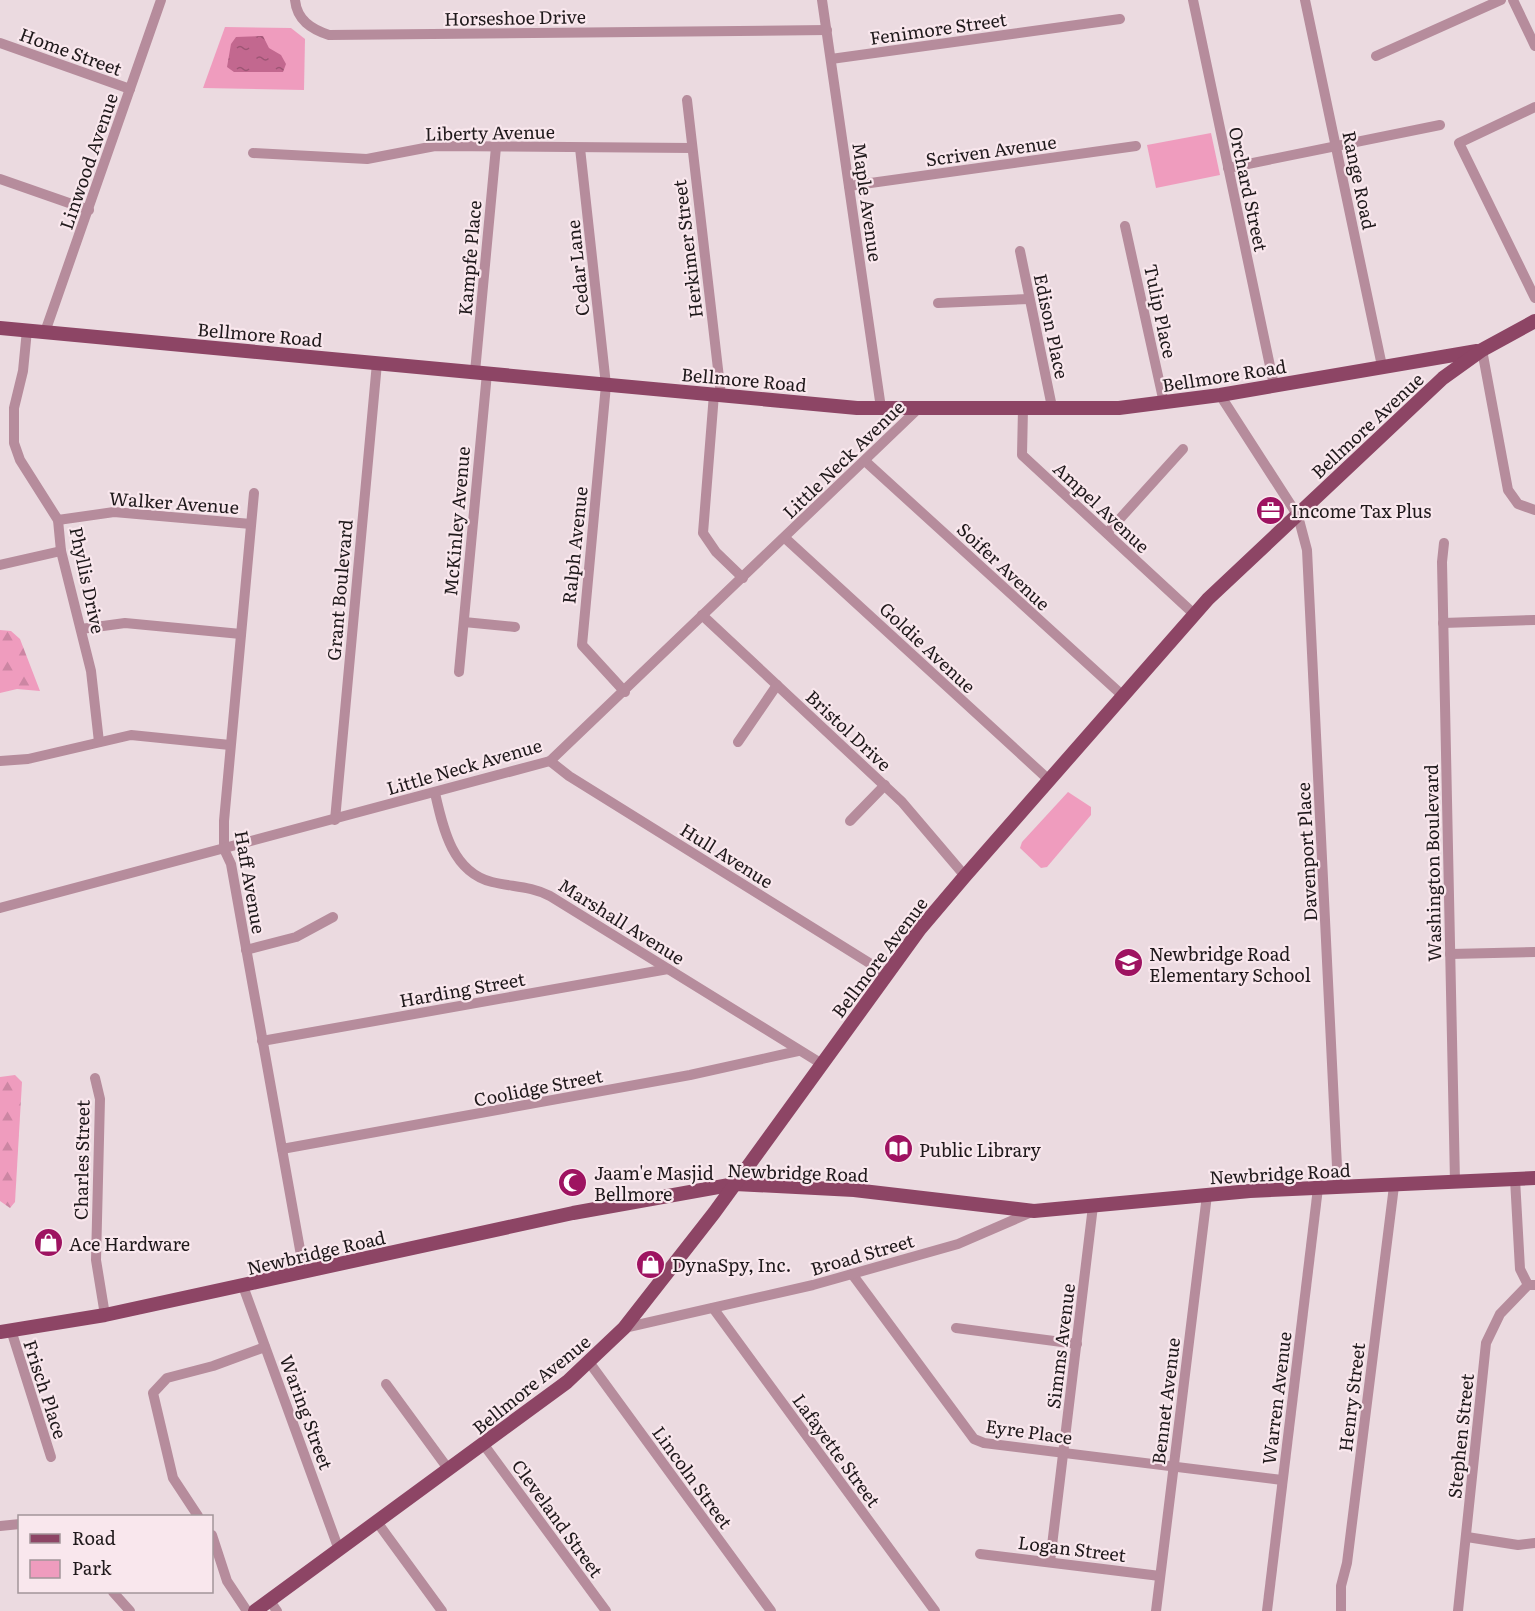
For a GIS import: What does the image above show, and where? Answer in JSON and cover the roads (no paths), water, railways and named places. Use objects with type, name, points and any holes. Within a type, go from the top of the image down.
[{"type":"main road","name":"Bellmore Avenue","points":[[255,1611],[274,1606],[339,1550],[484,1445],[589,1362],[624,1328],[735,1185],[920,929],[1194,614],[1443,378],[1482,350],[1535,321]]},
{"type":"main road","name":"Bellmore Road","points":[[0,328],[606,385],[880,408],[1119,408],[1164,403],[1482,350]]},
{"type":"main road","name":"Newbridge Road","points":[[5,1331],[105,1315],[573,1213],[735,1185],[854,1190],[1034,1211],[1207,1195],[1535,1178]]},
{"type":"street","name":"Linwood Avenue","points":[[45,332],[161,0]]},
{"type":"street","name":"Horseshoe Drive","points":[[296,0],[302,20],[313,30],[329,35],[827,30]]},
{"type":"street","name":"Maple Avenue","points":[[822,0],[880,408]]},
{"type":"street","name":"Orchard Street","points":[[1193,0],[1274,385]]},
{"type":"street","name":"Range Road","points":[[1305,0],[1382,366]]},
{"type":"street","points":[[1377,56],[1501,0]]},
{"type":"street","points":[[1513,0],[1535,46]]},
{"type":"street","name":"Fenimore Street","points":[[831,59],[1120,19]]},
{"type":"street","name":"Home Street","points":[[0,43],[130,90]]},
{"type":"street","name":"Herkimer Street","points":[[687,100],[718,395],[703,533],[716,552],[743,578]]},
{"type":"street","points":[[1535,107],[1459,143],[1535,298]]},
{"type":"street","points":[[1228,168],[1440,125]]},
{"type":"street","name":"Liberty Avenue","points":[[253,153],[367,159],[435,146],[692,148]]},
{"type":"street","name":"Scriven Avenue","points":[[849,186],[1136,146]]},
{"type":"street","name":"Kampfe Place","points":[[481,373],[496,147]]},
{"type":"street","name":"Cedar Lane","points":[[580,148],[606,385]]},
{"type":"street","points":[[0,179],[89,210]]},
{"type":"street","name":"Tulip Place","points":[[1125,226],[1164,403]]},
{"type":"street","name":"Edison Place","points":[[1020,251],[1052,407]]},
{"type":"street","points":[[938,303],[1029,299]]},
{"type":"street","name":"Phyllis Drive","points":[[27,330],[23,371],[14,408],[14,443],[20,460],[58,520],[61,551],[91,671],[99,742]]},
{"type":"street","points":[[1482,350],[1508,490],[1518,504],[1534,510]]},
{"type":"street","name":"Grant Boulevard","points":[[335,820],[377,363]]},
{"type":"street","name":"McKinley Avenue","points":[[459,672],[481,373]]},
{"type":"street","name":"Ralph Avenue","points":[[606,385],[582,645],[625,692]]},
{"type":"street","name":"Davenport Place","points":[[1220,394],[1298,516],[1307,550],[1338,1187]]},
{"type":"street","name":"Little Neck Avenue","points":[[0,908],[550,761],[625,692],[702,615],[919,408]]},
{"type":"street","name":"Ampel Avenue","points":[[1023,408],[1022,455],[1194,614]]},
{"type":"street","points":[[1107,533],[1183,449]]},
{"type":"street","name":"Soifer Avenue","points":[[866,460],[1122,695]]},
{"type":"street","name":"Haff Avenue","points":[[254,493],[230,745],[224,849],[231,864],[304,1272]]},
{"type":"street","name":"Walker Avenue","points":[[58,520],[114,512],[251,524]]},
{"type":"street","name":"Goldie Avenue","points":[[785,538],[1049,780]]},
{"type":"street","name":"Washington Boulevard","points":[[1444,543],[1443,623],[1455,1182]]},
{"type":"street","points":[[0,565],[61,551]]},
{"type":"street","name":"Bristol Drive","points":[[702,615],[885,785],[965,876]]},
{"type":"street","points":[[1443,623],[1535,620]]},
{"type":"street","points":[[464,622],[515,627]]},
{"type":"street","points":[[81,629],[125,623],[241,633]]},
{"type":"street","points":[[738,742],[777,685]]},
{"type":"street","points":[[0,761],[28,759],[131,735],[230,745]]},
{"type":"street","name":"Hull Avenue","points":[[550,761],[569,776],[887,974]]},
{"type":"street","points":[[850,821],[885,785]]},
{"type":"street","name":"Marshall Avenue","points":[[435,793],[450,844],[468,869],[491,882],[526,886],[550,896],[822,1064]]},
{"type":"street","points":[[246,950],[296,936],[333,917]]},
{"type":"street","points":[[1450,954],[1535,952]]},
{"type":"street","name":"Harding Street","points":[[262,1041],[668,969]]},
{"type":"street","name":"Coolidge Street","points":[[282,1149],[690,1075],[798,1051]]},
{"type":"street","name":"Charles Street","points":[[95,1078],[100,1099],[96,1260],[105,1315]]},
{"type":"street","points":[[1515,1179],[1520,1269],[1531,1285]]},
{"type":"street","name":"Henry Street","points":[[1341,1611],[1341,1586],[1347,1563],[1394,1186]]},
{"type":"street","name":"Warren Avenue","points":[[1267,1611],[1318,1188]]},
{"type":"street","name":"Bennet Avenue","points":[[1156,1611],[1207,1195]]},
{"type":"street","name":"Simms Avenue","points":[[1050,1562],[1093,1206]]},
{"type":"street","name":"Broad Street","points":[[624,1328],[852,1274],[958,1244],[1034,1211]]},
{"type":"street","name":"Eyre Place","points":[[852,1274],[974,1439],[984,1443],[1282,1480]]},
{"type":"street","name":"Stephen Street","points":[[1458,1611],[1486,1342],[1500,1314],[1531,1285]]},
{"type":"street","name":"Waring Street","points":[[243,1286],[339,1550]]},
{"type":"street","name":"Lafayette Street","points":[[713,1308],[935,1611]]},
{"type":"street","points":[[956,1328],[1077,1344]]},
{"type":"street","name":"Frisch Place","points":[[5,1331],[51,1457]]},
{"type":"street","points":[[197,1515],[173,1478],[153,1393],[167,1378],[213,1366],[265,1347]]},
{"type":"street","name":"Lincoln Street","points":[[589,1362],[771,1611]]},
{"type":"street","points":[[386,1384],[449,1470]]},
{"type":"street","name":"Cleveland Street","points":[[484,1445],[606,1611]]},
{"type":"street","points":[[377,1522],[442,1611]]},
{"type":"street","points":[[0,1526],[18,1524]]},
{"type":"street","points":[[1467,1537],[1518,1545],[1535,1543]]},
{"type":"street","points":[[213,1538],[227,1581],[247,1611]]},
{"type":"street","name":"Logan Street","points":[[980,1554],[1160,1576]]},
{"type":"street","points":[[114,1593],[130,1611]]},
{"type":"water","points":[[263,36],[269,48],[281,55],[286,64],[283,72],[234,72],[227,67],[231,44],[236,37]]},
{"type":"place","name":"Income Tax Plus","points":[[1270,510]]},
{"type":"place","name":"Newbridge Road Elementary School","points":[[1128,963]]},
{"type":"place","name":"Public Library","points":[[898,1149]]},
{"type":"place","name":"Jaam'e Masjid Bellmore","points":[[573,1182]]},
{"type":"place","name":"Ace Hardware","points":[[48,1243]]},
{"type":"place","name":"DynaSpy, Inc.","points":[[651,1264]]}]
